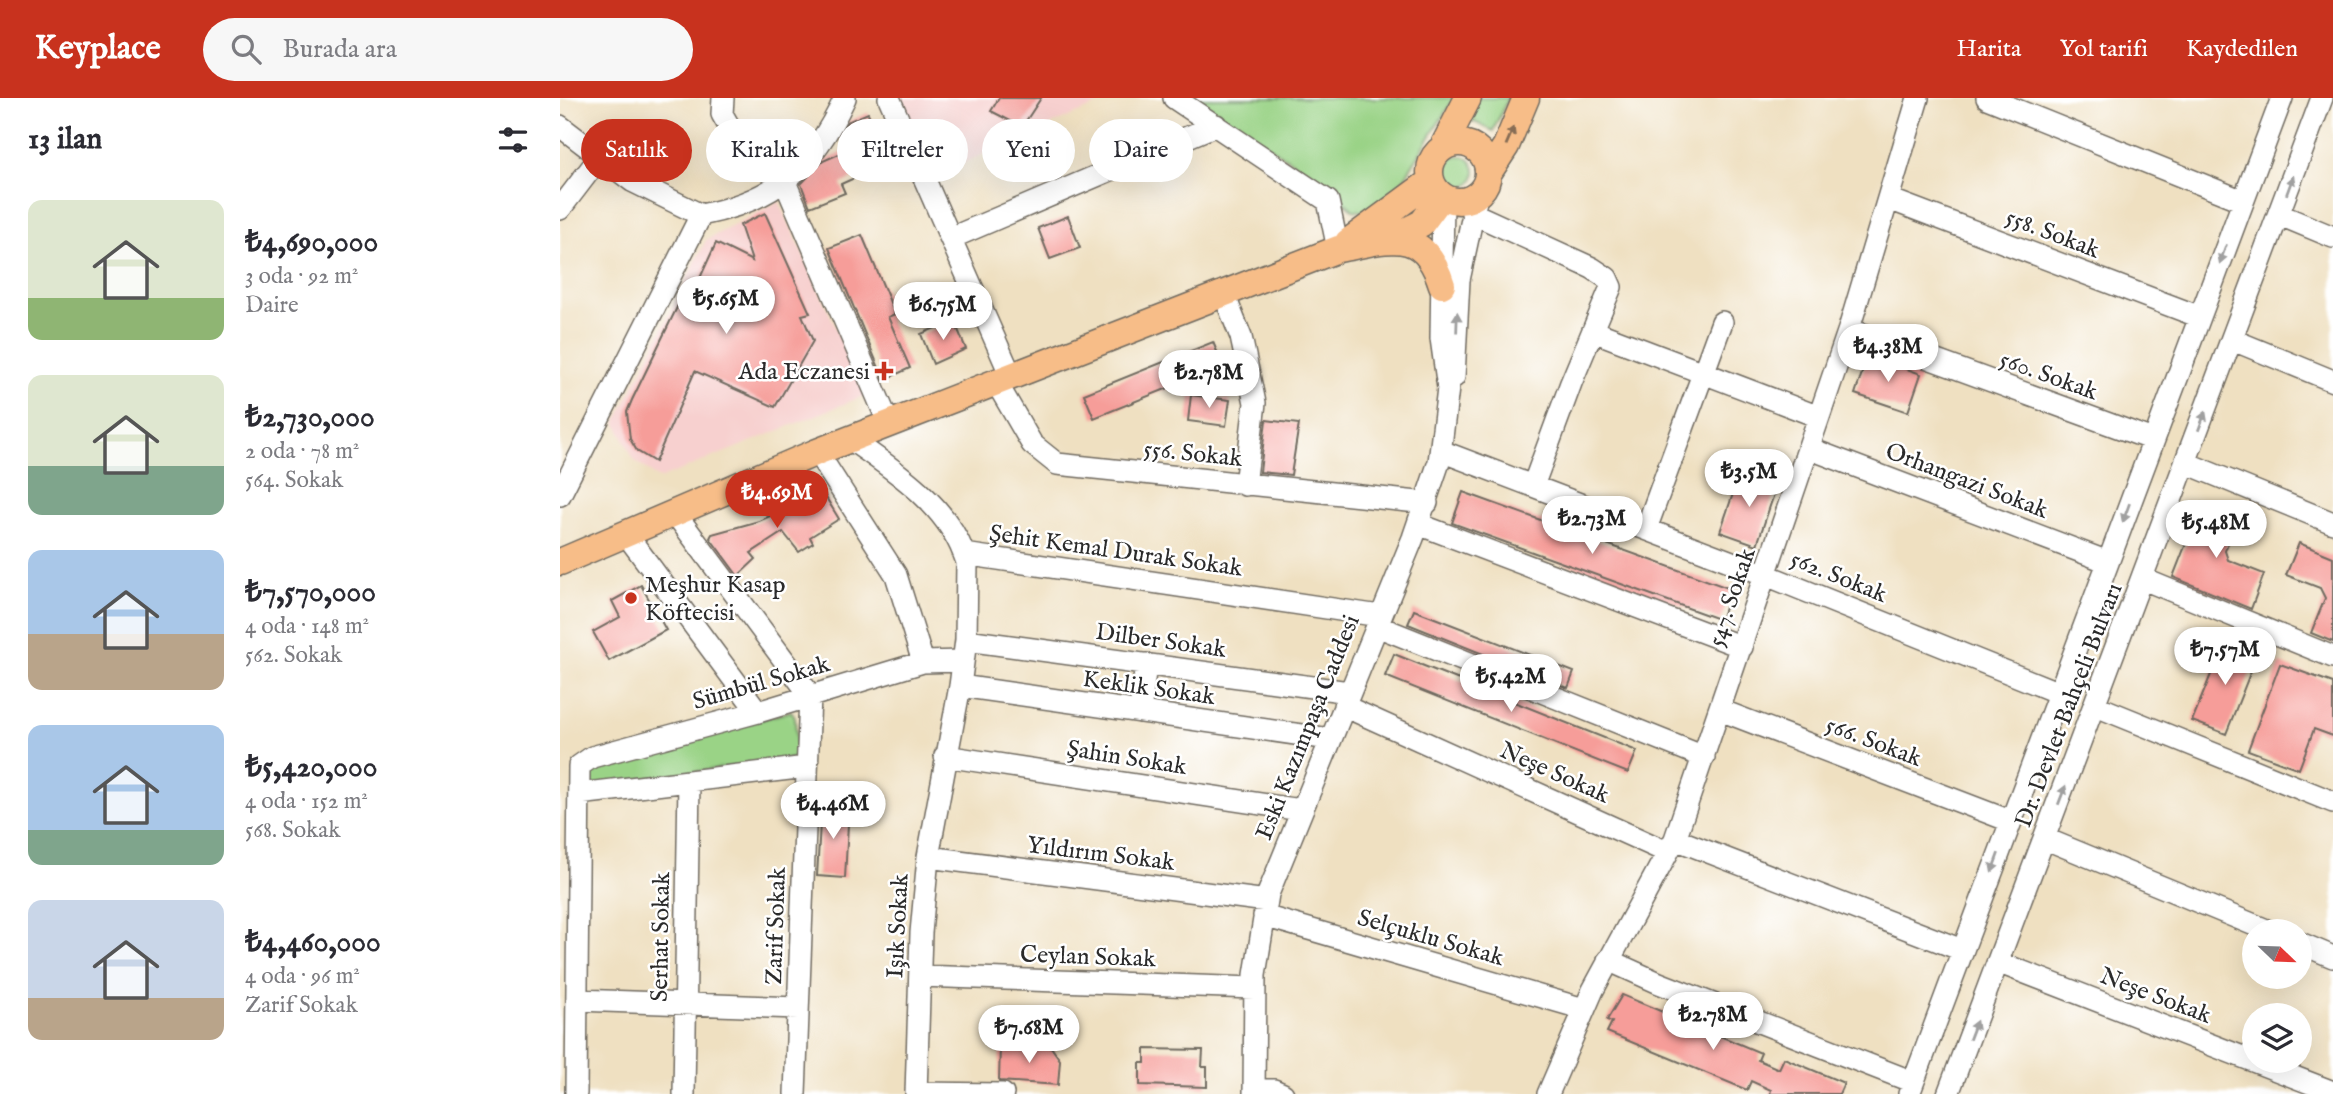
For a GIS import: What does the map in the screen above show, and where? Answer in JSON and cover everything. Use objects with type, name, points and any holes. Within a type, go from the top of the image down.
[{"type":"main road","points":[[1388,240],[1422,223],[1439,192],[1432,162],[1443,147],[1468,98]]},
{"type":"main road","points":[[1338,249],[1402,205],[1439,192],[1461,202],[1473,213],[1489,172],[1506,146],[1526,98]]},
{"type":"main road","points":[[1443,147],[1458,143],[1473,146],[1484,157],[1489,172]]},
{"type":"main road","points":[[560,562],[817,452],[1338,249],[1388,240],[1406,240],[1434,260],[1442,285]]},
{"type":"street","points":[[723,98],[722,114],[730,128],[785,183],[889,424]]},
{"type":"street","points":[[634,182],[701,215],[734,209],[785,183],[815,154],[845,98]]},
{"type":"street","name":"556. Sokak","points":[[889,98],[951,239],[1003,379],[1032,444],[1057,464],[1427,503]]},
{"type":"street","points":[[1174,98],[1328,201],[1338,249]]},
{"type":"street","name":"547. Sokak","points":[[1548,1094],[1608,960],[1671,846],[1742,647],[1849,329],[1918,98]]},
{"type":"street","points":[[1987,98],[2243,201]]},
{"type":"street","name":"Dr. Devlet Bahçeli Bulvarı","points":[[1911,1088],[2281,98]]},
{"type":"street","name":"Dr. Devlet Bahçeli Bulvarı","points":[[1948,1094],[2000,963],[2322,98]]},
{"type":"street","points":[[951,239],[1216,125]]},
{"type":"street","points":[[560,126],[581,144]]},
{"type":"street","points":[[560,209],[581,181]]},
{"type":"street","name":"Eski Kazımpaşa Caddesi","points":[[1254,1092],[1254,988],[1265,909],[1301,810],[1427,503],[1441,451],[1448,388],[1441,338],[1439,192]]},
{"type":"street","name":"558. Sokak","points":[[1889,199],[2200,317]]},
{"type":"street","points":[[1473,213],[1542,243],[1607,278],[1611,287],[1533,486]]},
{"type":"street","name":"Eski Kazımpaşa Caddesi","points":[[1448,388],[1455,374],[1459,280],[1473,213]]},
{"type":"street","points":[[560,495],[565,464],[701,215]]},
{"type":"street","points":[[2280,215],[2333,237]]},
{"type":"street","points":[[1224,294],[1241,337],[1255,403],[1245,485]]},
{"type":"street","points":[[1646,529],[1722,322]]},
{"type":"street","name":"560. Sokak","points":[[1849,329],[2153,440]]},
{"type":"street","points":[[1593,331],[1819,417]]},
{"type":"street","points":[[2233,340],[2333,381]]},
{"type":"street","name":"Şehit Kemal Durak Sokak","points":[[850,439],[926,497],[960,544],[964,554],[1378,621],[1704,757]]},
{"type":"street","name":"Orhangazi Sokak","points":[[1808,448],[2108,562]]},
{"type":"street","name":"562. Sokak","points":[[1441,451],[1766,575],[2059,692]]},
{"type":"street","points":[[817,452],[896,575],[923,662]]},
{"type":"street","points":[[2186,463],[2333,523]]},
{"type":"street","points":[[674,512],[810,695]]},
{"type":"street","points":[[1418,524],[1742,647]]},
{"type":"street","points":[[626,534],[758,712]]},
{"type":"street","name":"Işık Sokak","points":[[916,1093],[928,857],[966,640],[967,562],[964,554]]},
{"type":"street","points":[[2143,579],[2333,657]]},
{"type":"street","name":"Dilber Sokak","points":[[966,640],[1146,664],[1347,699]]},
{"type":"street","name":"Sümbül Sokak","points":[[579,794],[579,766],[592,757],[758,712],[923,662],[962,661]]},
{"type":"street","points":[[1140,712],[1146,664]]},
{"type":"street","name":"Keklik Sokak","points":[[960,686],[1330,739]]},
{"type":"street","name":"Zarif Sokak","points":[[795,1094],[810,695]]},
{"type":"street","name":"Neşe Sokak","points":[[1347,699],[1671,846],[1962,950]]},
{"type":"street","points":[[2096,706],[2333,802]]},
{"type":"street","name":"566. Sokak","points":[[1720,710],[2010,821]]},
{"type":"street","name":"Şahin Sokak","points":[[945,756],[1301,810]]},
{"type":"street","points":[[576,1094],[579,794],[807,767]]},
{"type":"street","name":"Serhat Sokak","points":[[684,1094],[689,781]]},
{"type":"street","points":[[2046,839],[2242,920]]},
{"type":"street","name":"Yıldırım Sokak","points":[[928,857],[1265,909]]},
{"type":"street","name":"Selçuklu Sokak","points":[[1265,909],[1584,1009]]},
{"type":"street","points":[[2312,948],[2333,957]]},
{"type":"street","points":[[1608,960],[1658,984],[1911,1088]]},
{"type":"street","name":"Neşe Sokak","points":[[2000,963],[2333,1092]]},
{"type":"street","name":"Ceylan Sokak","points":[[920,976],[1254,988]]},
{"type":"street","points":[[577,1000],[798,1008]]},
{"type":"street","points":[[1254,1092],[1275,1090],[1283,1094]]},
{"type":"street","points":[[916,1093],[1003,1094]]},
{"type":"shaded area","points":[[897,98],[1113,98],[1065,119],[982,119],[982,155],[968,161],[968,119],[907,119]]},
{"type":"shaded area","points":[[779,201],[866,395],[659,479],[634,460],[616,422],[706,240]]},
{"type":"green space","points":[[1195,98],[1454,98],[1399,187],[1367,212],[1353,210],[1325,183]]},
{"type":"green space","points":[[1478,98],[1508,98],[1493,131],[1466,118]]},
{"type":"green space","points":[[1459,156],[1471,160],[1475,172],[1471,184],[1459,188],[1447,184],[1443,172],[1447,160]]},
{"type":"green space","points":[[791,711],[795,717],[797,758],[590,786],[587,769]]},
{"type":"building","points":[[999,98],[1041,98],[1027,119],[1006,119],[991,111]]},
{"type":"building","points":[[868,113],[871,119],[854,119]]},
{"type":"building","points":[[837,155],[837,182],[845,182],[841,184],[845,193],[810,207],[801,184],[823,182],[823,161]]},
{"type":"building","points":[[765,213],[810,313],[802,315],[813,341],[775,407],[695,371],[655,462],[637,451],[630,439],[627,412],[632,400],[682,297],[690,300],[716,243],[752,261],[740,225]]},
{"type":"building","points":[[1068,216],[1080,248],[1050,259],[1038,228]]},
{"type":"building","points":[[862,235],[895,314],[888,317],[910,368],[884,380],[829,248]]},
{"type":"building","points":[[954,320],[966,349],[933,364],[921,334]]},
{"type":"building","points":[[1213,342],[1223,366],[1094,418],[1084,394]]},
{"type":"building","points":[[1868,355],[1921,374],[1908,412],[1855,394]]},
{"type":"building","points":[[1191,395],[1230,400],[1226,426],[1188,421]]},
{"type":"building","points":[[1266,420],[1299,424],[1291,475],[1260,472]]},
{"type":"building","points":[[1740,473],[1777,485],[1757,545],[1720,532]]},
{"type":"building","points":[[819,486],[839,519],[810,537],[813,543],[799,552],[783,532],[751,553],[756,559],[738,576],[710,538],[712,534],[759,521],[801,502],[799,499]]},
{"type":"building","points":[[1463,492],[1731,589],[1721,620],[1452,523]]},
{"type":"building","points":[[2202,503],[2238,517],[2225,551],[2228,560],[2264,574],[2251,609],[2173,577]]},
{"type":"building","points":[[2299,543],[2333,557],[2333,642],[2311,633],[2325,598],[2320,588],[2286,575]]},
{"type":"building","points":[[641,585],[666,630],[609,661],[593,632],[620,617],[612,601]]},
{"type":"building","points":[[1414,610],[1574,672],[1568,688],[1408,624]]},
{"type":"building","points":[[2225,640],[2258,653],[2226,734],[2192,721]]},
{"type":"building","points":[[1394,654],[1637,751],[1628,773],[1385,676]]},
{"type":"building","points":[[2280,664],[2333,683],[2333,736],[2314,729],[2299,769],[2248,750]]},
{"type":"building","points":[[821,805],[849,806],[845,878],[817,876]]},
{"type":"building","points":[[1622,995],[1761,1053],[1758,1060],[1779,1069],[1784,1058],[1844,1083],[1839,1094],[1770,1094],[1771,1090],[1751,1081],[1747,1090],[1607,1032],[1612,1022],[1607,1020]]},
{"type":"building","points":[[1000,1046],[1051,1047],[1060,1060],[1058,1085],[999,1081]]},
{"type":"building","points":[[1145,1049],[1203,1050],[1202,1067],[1207,1067],[1207,1087],[1140,1085],[1140,1063],[1145,1063]]},
{"type":"place","name":"Ada Eczanesi","points":[[884,371]]},
{"type":"place","name":"Meşhur Kasap Köftecisi","points":[[631,598]]}]
